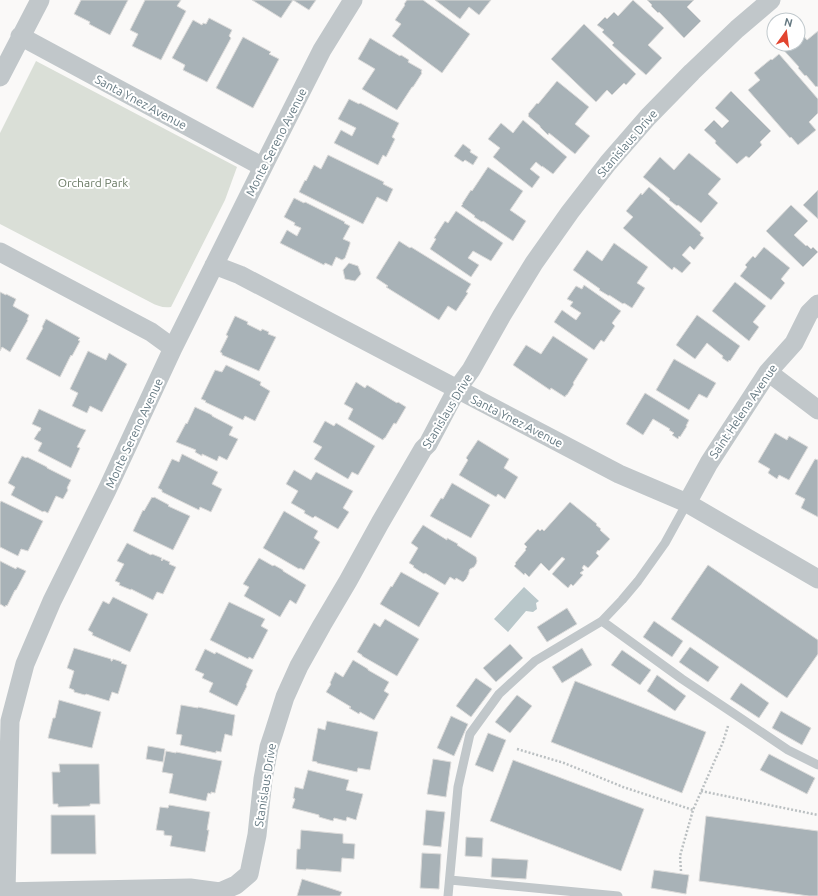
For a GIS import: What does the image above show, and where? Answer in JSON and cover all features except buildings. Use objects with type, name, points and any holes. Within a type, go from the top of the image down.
[{"type":"street","points":[[0,77],[40,0]]},
{"type":"street","name":"Monte Sereno Avenue","points":[[3,892],[10,721],[25,664],[52,601],[107,490],[173,348],[214,265],[322,50],[354,0]]},
{"type":"street","name":"Stanislaus Drive","points":[[3,892],[190,888],[220,892],[236,885],[249,874],[257,836],[263,779],[269,747],[288,691],[299,666],[318,631],[423,449],[428,444],[457,390],[472,370],[502,315],[534,263],[570,212],[608,163],[648,117],[692,72],[737,29],[771,0]]},
{"type":"street","name":"Santa Ynez Avenue","points":[[20,36],[263,167]]},
{"type":"street","points":[[0,252],[151,332],[173,348]]},
{"type":"street","name":"Santa Ynez Avenue","points":[[214,265],[240,275],[619,474],[687,503],[818,579]]},
{"type":"street","name":"Saint Helena Avenue","points":[[687,503],[709,463],[768,372],[794,343],[809,313],[818,304]]},
{"type":"street","points":[[768,372],[818,410]]},
{"type":"lane","points":[[448,896],[458,787],[470,734],[499,694],[535,660],[602,621],[622,600],[638,581],[665,543],[687,503]]},
{"type":"lane","points":[[602,621],[682,679],[788,750],[818,765]]},
{"type":"lane","points":[[450,880],[618,896]]},
{"type":"path","points":[[681,871],[680,856],[693,810],[723,742],[733,713]]},
{"type":"path","points":[[517,749],[564,762],[623,787],[693,810]]},
{"type":"path","points":[[702,791],[818,816]]},
{"type":"green space","name":"Orchard Park","points":[[36,61],[237,167],[225,200],[171,307],[158,306],[0,224],[0,133]]},
{"type":"shaded area","points":[[524,587],[539,601],[536,603],[537,609],[533,612],[526,611],[508,632],[494,619]]}]
